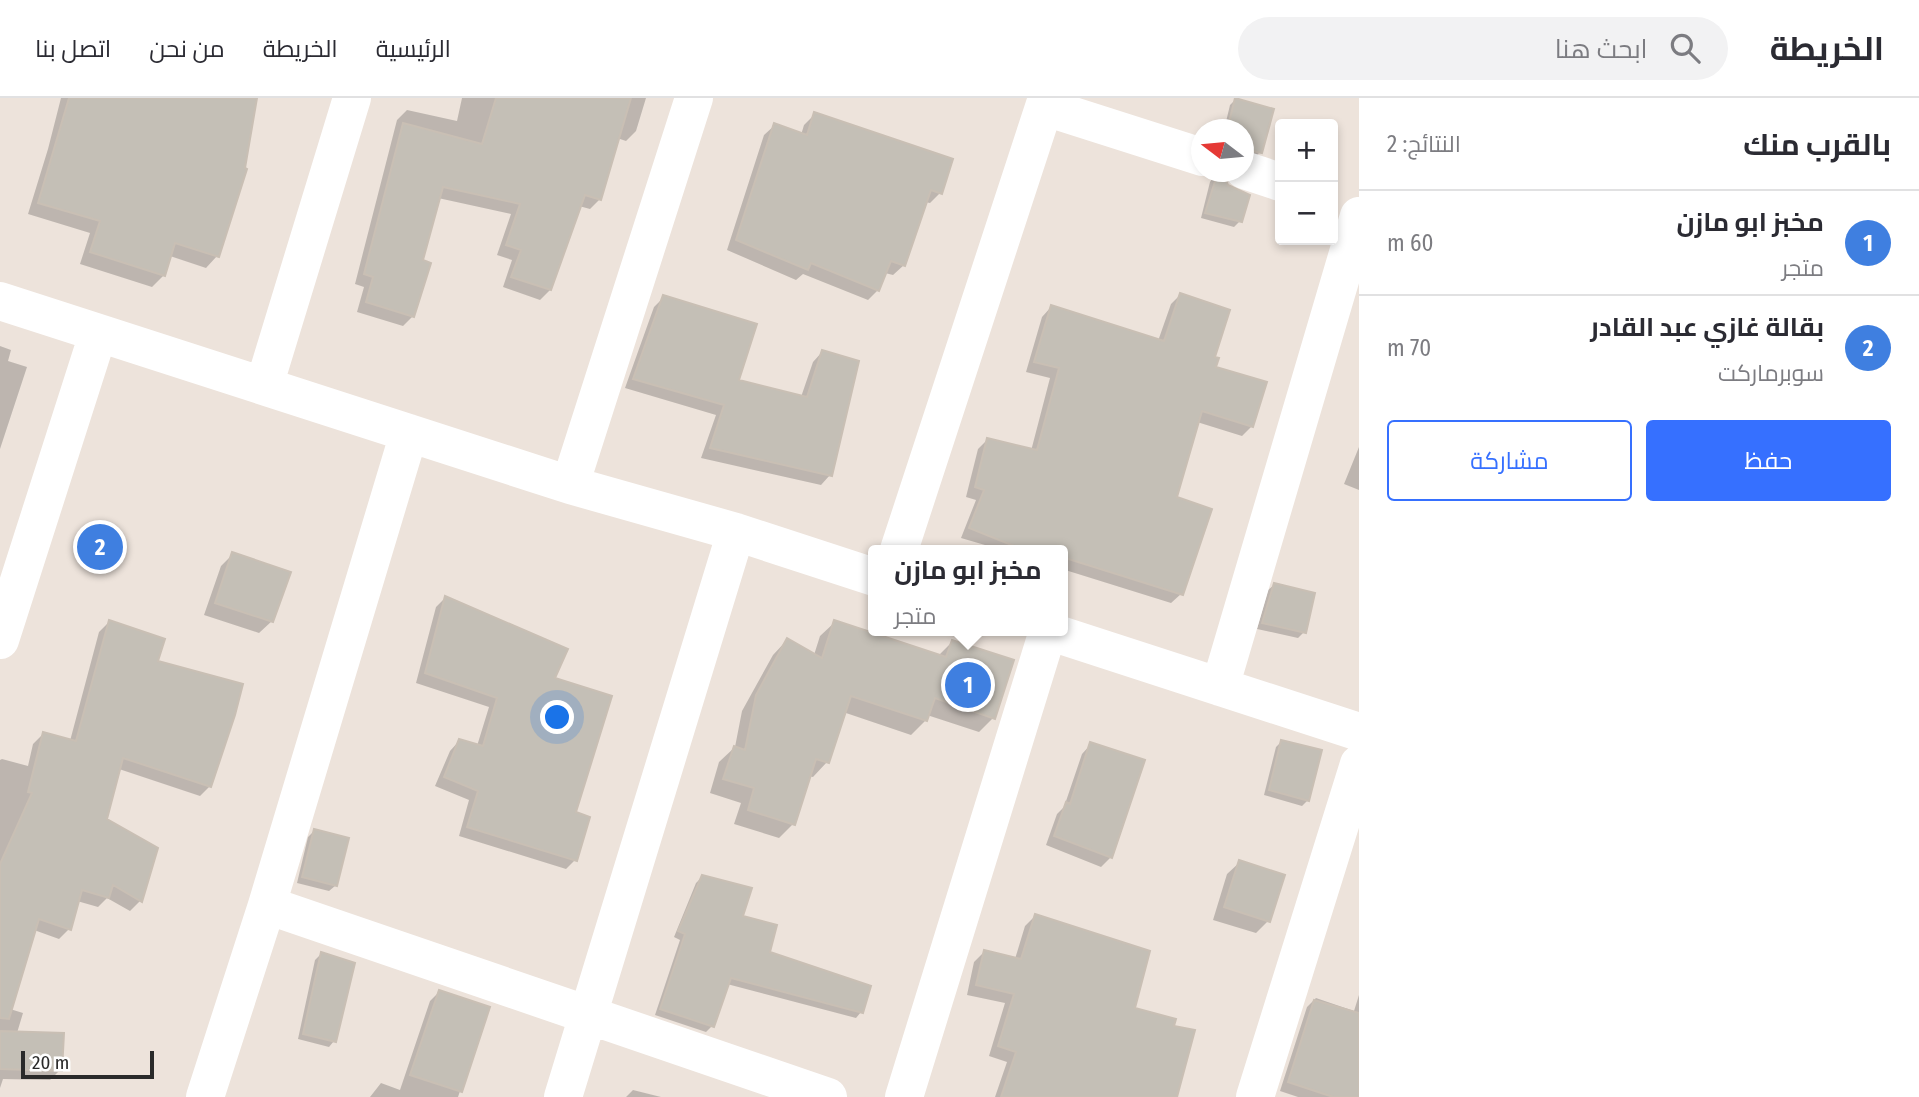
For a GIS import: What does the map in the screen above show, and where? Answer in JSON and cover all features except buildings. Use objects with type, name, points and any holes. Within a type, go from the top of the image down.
[{"type":"street","points":[[264,386],[352,98]]},
{"type":"street","points":[[570,485],[694,98]]},
{"type":"street","points":[[901,545],[1046,102],[1191,153]]},
{"type":"street","points":[[1254,173],[1275,180]]},
{"type":"street","points":[[1338,201],[1359,207]]},
{"type":"street","points":[[1220,687],[1359,216]]},
{"type":"street","points":[[0,301],[570,485],[736,532],[868,575]]},
{"type":"street","points":[[0,640],[99,334]]},
{"type":"street","points":[[205,1097],[267,905],[409,433]]},
{"type":"street","points":[[563,1097],[736,532]]},
{"type":"street","points":[[904,1097],[1046,636]]},
{"type":"street","points":[[1063,636],[1359,732]]},
{"type":"street","points":[[1255,1097],[1359,764]]},
{"type":"street","points":[[267,905],[828,1097]]},
{"type":"place","name":"بقالة غازي عبد القادر","points":[[100,547]]},
{"type":"place","name":"مخبز ابو مازن","points":[[968,685]]}]
